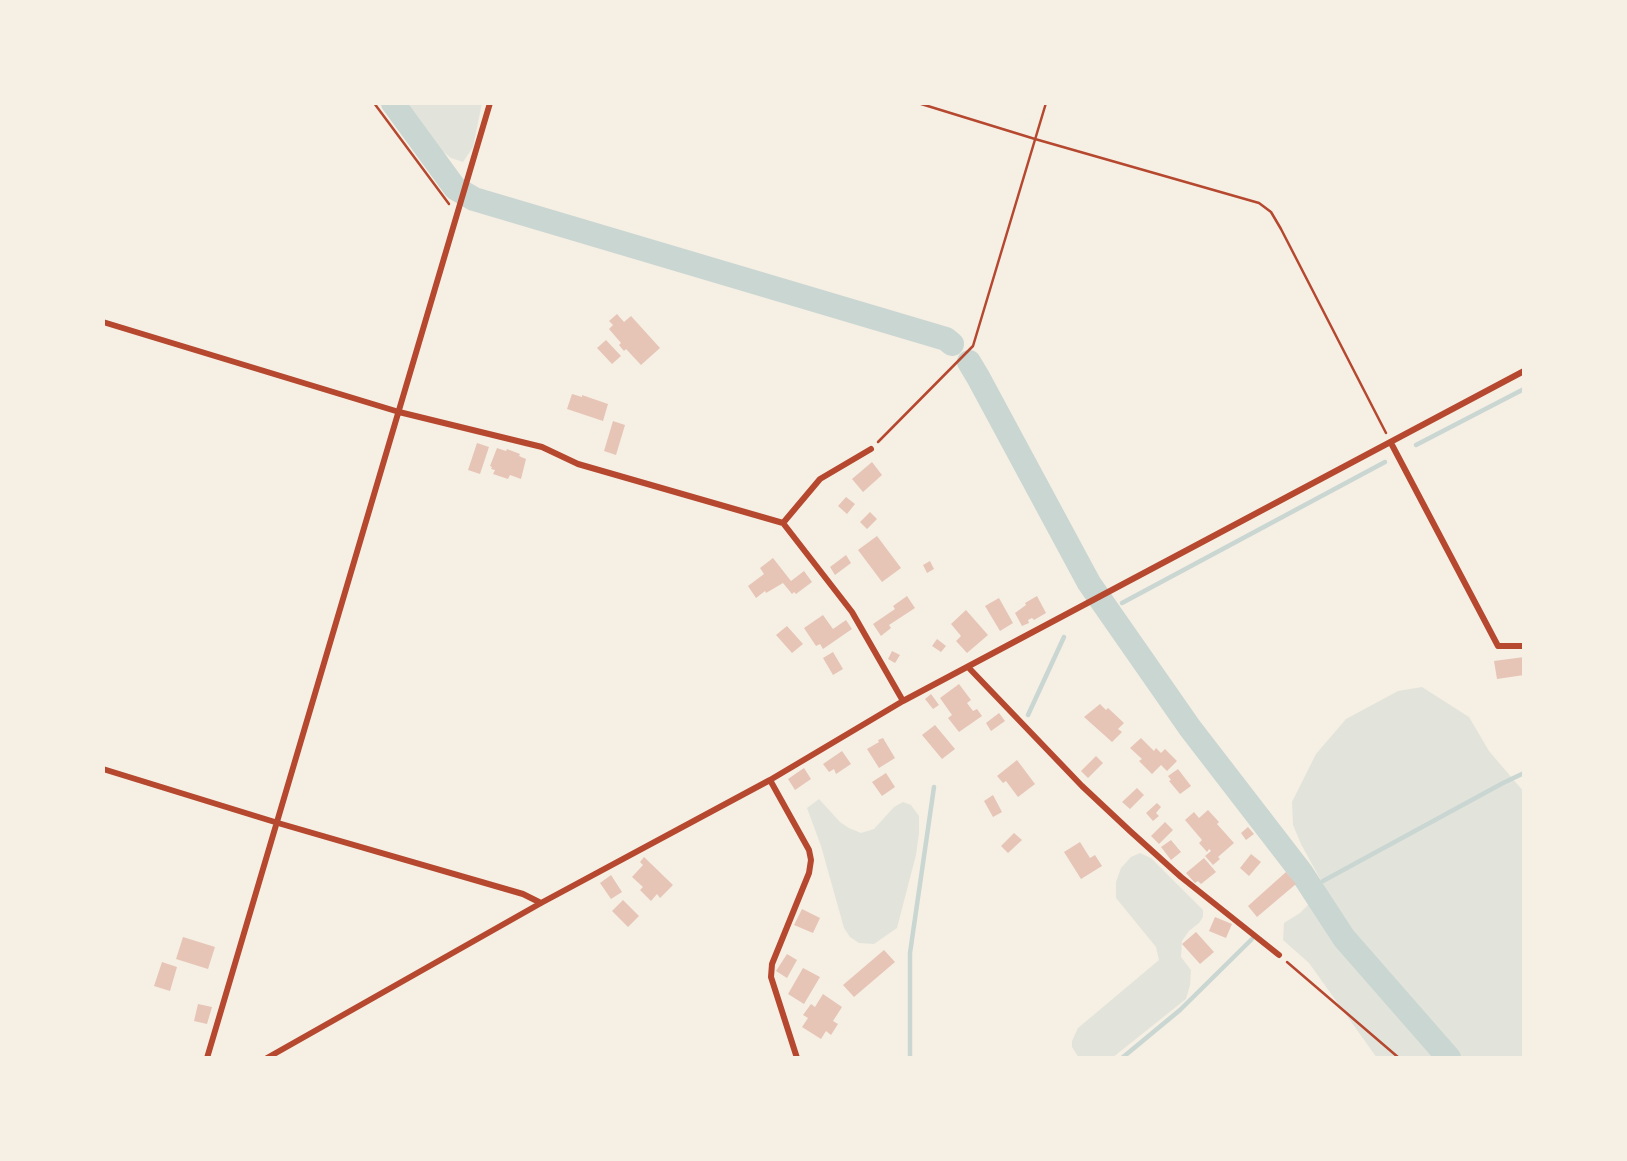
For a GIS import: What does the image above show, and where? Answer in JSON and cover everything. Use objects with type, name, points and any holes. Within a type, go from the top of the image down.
[{"type":"street","points":[[207,1058],[490,103]]},
{"type":"street","points":[[103,322],[399,412],[542,447],[578,464],[783,523],[852,612],[903,701]]},
{"type":"street","points":[[267,1058],[541,903],[770,780],[903,701],[1524,371]]},
{"type":"street","points":[[1391,443],[1498,646],[1524,646]]},
{"type":"street","points":[[783,523],[820,479],[871,449]]},
{"type":"street","points":[[968,667],[1082,786],[1130,831],[1181,877],[1279,955]]},
{"type":"street","points":[[103,769],[523,894],[541,903]]},
{"type":"street","points":[[770,780],[811,860],[809,873],[772,964],[771,977],[797,1058]]},
{"type":"path","points":[[374,103],[458,216]]},
{"type":"path","points":[[918,103],[1259,203],[1271,212],[1391,443]]},
{"type":"path","points":[[871,449],[973,346],[1046,103]]},
{"type":"path","points":[[1279,955],[1399,1058]]},
{"type":"shaded area","points":[[408,103],[482,103],[473,147],[463,162],[451,158],[434,145],[411,115]]},
{"type":"shaded area","points":[[1422,687],[1469,717],[1489,751],[1524,792],[1524,1058],[1377,1058],[1309,963],[1283,940],[1284,923],[1300,913],[1325,888],[1293,825],[1292,802],[1316,754],[1346,719],[1398,691]]},
{"type":"shaded area","points":[[819,799],[840,822],[861,833],[874,829],[894,807],[903,802],[911,805],[919,816],[916,855],[897,928],[874,944],[859,943],[850,937],[844,928],[821,846],[807,808]]},
{"type":"shaded area","points":[[1140,853],[1151,858],[1203,910],[1199,923],[1182,941],[1181,957],[1191,970],[1186,999],[1112,1058],[1079,1058],[1072,1047],[1078,1028],[1159,960],[1156,947],[1116,898],[1116,882],[1121,868],[1131,857]]},
{"type":"building","points":[[617,314],[624,322],[631,316],[660,348],[641,365],[626,349],[624,351],[609,329],[613,325],[609,321]]},
{"type":"building","points":[[606,340],[621,356],[612,364],[597,348]]},
{"type":"building","points":[[572,394],[608,404],[603,421],[567,409]]},
{"type":"building","points":[[613,421],[625,425],[616,455],[604,451]]},
{"type":"building","points":[[477,443],[489,447],[480,474],[468,470]]},
{"type":"building","points":[[497,448],[507,449],[526,459],[521,479],[510,475],[508,479],[493,474],[495,470],[490,466]]},
{"type":"building","points":[[872,462],[882,475],[863,492],[852,479]]},
{"type":"building","points":[[846,497],[855,504],[847,514],[838,506]]},
{"type":"building","points":[[870,512],[877,519],[867,529],[860,522]]},
{"type":"building","points":[[877,536],[901,568],[882,582],[858,550]]},
{"type":"building","points":[[846,555],[851,563],[835,575],[830,567]]},
{"type":"building","points":[[773,558],[791,581],[804,571],[812,582],[796,594],[792,594],[783,583],[756,598],[748,586],[764,574],[760,568]]},
{"type":"building","points":[[930,561],[934,569],[927,573],[923,565]]},
{"type":"building","points":[[907,596],[915,608],[889,625],[891,628],[881,636],[873,624],[895,609],[893,606]]},
{"type":"building","points":[[1037,596],[1046,613],[1034,620],[1028,620],[1029,623],[1022,626],[1015,613]]},
{"type":"building","points":[[999,598],[1013,623],[1000,631],[985,606]]},
{"type":"building","points":[[966,610],[988,635],[967,653],[956,641],[961,636],[951,624]]},
{"type":"building","points":[[823,615],[833,629],[846,620],[852,629],[823,649],[820,644],[816,646],[804,628]]},
{"type":"building","points":[[787,626],[803,644],[792,653],[776,635]]},
{"type":"building","points":[[937,639],[946,646],[941,652],[932,646]]},
{"type":"building","points":[[892,651],[900,655],[895,663],[888,659]]},
{"type":"building","points":[[833,652],[843,669],[833,675],[823,658]]},
{"type":"building","points":[[1524,657],[1524,675],[1497,679],[1494,661]]},
{"type":"building","points":[[959,684],[971,700],[967,703],[973,711],[977,709],[982,716],[959,732],[948,718],[952,715],[940,698]]},
{"type":"building","points":[[931,694],[939,705],[933,709],[925,699]]},
{"type":"building","points":[[1100,704],[1124,723],[1118,729],[1122,732],[1112,742],[1084,717]]},
{"type":"building","points":[[999,713],[1005,721],[991,731],[986,723]]},
{"type":"building","points":[[935,725],[955,749],[942,759],[922,735]]},
{"type":"building","points":[[883,738],[895,758],[879,768],[867,749]]},
{"type":"building","points":[[1141,738],[1154,751],[1156,748],[1161,753],[1165,749],[1177,761],[1167,771],[1161,765],[1152,774],[1130,748]]},
{"type":"building","points":[[842,751],[851,764],[836,774],[834,769],[829,772],[823,764]]},
{"type":"building","points":[[1096,756],[1103,763],[1088,778],[1081,771]]},
{"type":"building","points":[[1017,760],[1035,784],[1018,797],[1006,781],[1003,783],[997,776]]},
{"type":"building","points":[[804,768],[811,779],[795,790],[788,779]]},
{"type":"building","points":[[1178,769],[1191,786],[1180,794],[1168,776]]},
{"type":"building","points":[[886,773],[895,787],[882,796],[872,782]]},
{"type":"building","points":[[1137,788],[1144,795],[1130,809],[1122,802]]},
{"type":"building","points":[[993,795],[1002,812],[993,817],[984,801]]},
{"type":"building","points":[[1157,803],[1161,807],[1156,813],[1159,816],[1153,821],[1146,813]]},
{"type":"building","points":[[1208,810],[1234,843],[1213,865],[1205,856],[1211,851],[1209,849],[1207,852],[1199,843],[1202,840],[1185,820],[1194,812],[1199,818]]},
{"type":"building","points":[[1165,822],[1173,830],[1159,844],[1151,836]]},
{"type":"building","points":[[1248,827],[1254,834],[1246,840],[1241,833]]},
{"type":"building","points":[[1014,833],[1022,840],[1008,853],[1001,846]]},
{"type":"building","points":[[1171,840],[1181,852],[1171,860],[1161,847]]},
{"type":"building","points":[[1080,842],[1090,858],[1095,855],[1102,866],[1081,879],[1064,852]]},
{"type":"building","points":[[1251,854],[1261,862],[1249,876],[1240,868]]},
{"type":"building","points":[[644,857],[673,885],[660,898],[657,894],[651,901],[640,890],[643,887],[632,877],[643,865],[640,862]]},
{"type":"building","points":[[1204,858],[1216,872],[1201,884],[1198,881],[1195,883],[1186,873]]},
{"type":"building","points":[[1286,872],[1296,884],[1257,917],[1248,906]]},
{"type":"building","points":[[611,875],[622,892],[611,899],[600,883]]},
{"type":"building","points":[[623,900],[639,916],[628,927],[612,911]]},
{"type":"building","points":[[802,909],[820,918],[813,933],[794,925]]},
{"type":"building","points":[[1215,917],[1232,924],[1226,938],[1209,931]]},
{"type":"building","points":[[1196,932],[1214,952],[1200,964],[1182,944]]},
{"type":"building","points":[[183,937],[215,947],[208,969],[176,959]]},
{"type":"building","points":[[884,950],[895,962],[854,997],[843,985]]},
{"type":"building","points":[[787,954],[797,960],[787,978],[776,971]]},
{"type":"building","points":[[162,962],[177,967],[170,991],[154,986]]},
{"type":"building","points":[[803,968],[820,977],[804,1004],[788,994]]},
{"type":"building","points":[[823,994],[842,1007],[833,1021],[838,1024],[831,1035],[826,1031],[821,1039],[802,1027],[808,1018],[803,1015],[811,1004],[815,1007]]},
{"type":"building","points":[[198,1004],[212,1007],[207,1024],[194,1021]]},
{"type":"waterway","points":[[393,103],[455,188],[474,199],[946,339],[952,344]]},
{"type":"waterway","points":[[969,362],[1089,583],[1190,728],[1301,872],[1344,938],[1449,1058]]},
{"type":"waterway","points":[[1416,445],[1524,389]]},
{"type":"waterway","points":[[1122,603],[1385,462]]},
{"type":"waterway","points":[[1028,715],[1064,637]]},
{"type":"waterway","points":[[1323,881],[1524,773]]},
{"type":"waterway","points":[[910,1058],[910,953],[934,787]]},
{"type":"waterway","points":[[1122,1058],[1180,1010],[1252,939]]}]
